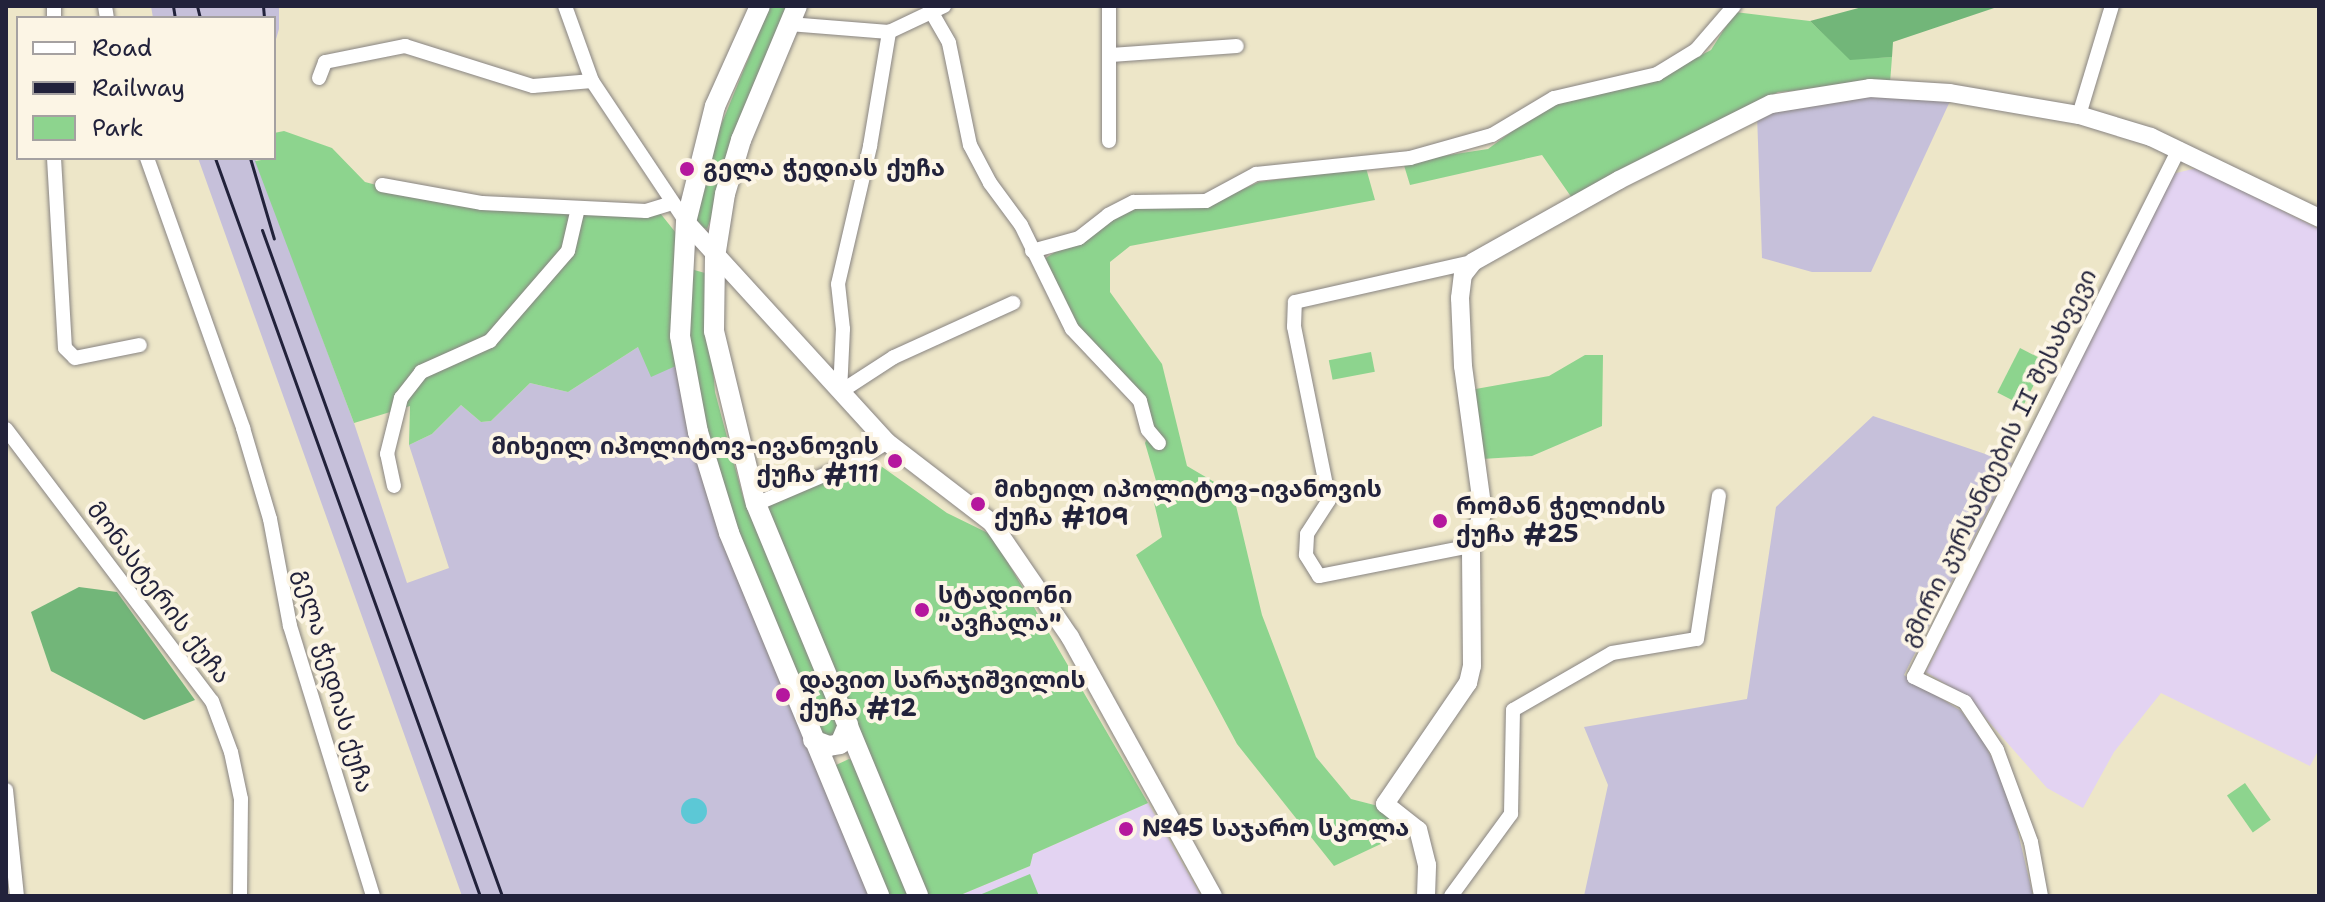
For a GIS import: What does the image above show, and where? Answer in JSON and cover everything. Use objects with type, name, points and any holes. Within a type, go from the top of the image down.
[{"type":"main road","points":[[760,6],[715,106],[686,222],[681,264],[680,336],[698,432],[729,533],[879,896]]},
{"type":"main road","points":[[793,15],[741,140],[718,264],[714,331],[756,504],[918,896]]},
{"type":"main road","points":[[681,264],[718,264]]},
{"type":"main road","points":[[813,740],[829,746],[840,744],[848,725]]},
{"type":"main road","points":[[825,768],[841,751],[863,757]]},
{"type":"street","points":[[565,6],[592,81],[669,204],[718,264],[887,442],[992,523],[1030,573],[1213,896]]},
{"type":"street","points":[[1109,6],[1109,141]]},
{"type":"street","points":[[1032,251],[1079,238],[1108,215],[1134,202],[1206,201],[1256,174],[1410,158],[1492,135],[1554,98],[1657,74],[1696,50],[1734,6]]},
{"type":"street","points":[[2079,115],[2112,6]]},
{"type":"street","points":[[793,15],[889,32],[938,10],[961,81],[970,145],[1032,251],[1072,329],[1140,401],[1148,430],[1159,443]]},
{"type":"street","points":[[840,392],[843,329],[838,284],[870,146],[889,32]]},
{"type":"street","points":[[319,78],[325,62],[405,46],[533,86],[592,81]]},
{"type":"street","points":[[1111,55],[1237,46]]},
{"type":"street","points":[[1471,546],[1319,576],[1306,555],[1307,534],[1329,500],[1294,327],[1295,302],[1473,262],[1619,180],[1786,100],[1870,88],[1950,93],[2079,115],[2179,149],[2319,218]]},
{"type":"street","name":"გმირი კურსანტების II შესახვევი","points":[[2041,896],[2031,842],[1997,750],[1965,702],[1914,677],[2179,149]]},
{"type":"street","points":[[54,160],[65,348],[75,358],[140,345]]},
{"type":"street","name":"გელა ჭედიას ქუჩა","points":[[148,160],[243,428],[270,519],[290,626],[373,896]]},
{"type":"street","points":[[382,185],[482,203],[646,211],[669,204]]},
{"type":"street","points":[[394,486],[387,454],[401,398],[421,372],[490,341],[568,251],[578,208]]},
{"type":"street","points":[[1426,896],[1427,865],[1418,830],[1385,804],[1468,683],[1471,546],[1483,512],[1463,366],[1460,298],[1463,275],[1473,262]]},
{"type":"street","points":[[840,392],[894,357],[1013,303]]},
{"type":"street","name":"მონასტერის ქუჩა","points":[[6,429],[212,701],[231,752],[241,799],[240,896]]},
{"type":"street","points":[[756,504],[857,461],[887,442]]},
{"type":"street","points":[[1451,896],[1511,814],[1513,710],[1612,653],[1697,639],[1719,496]]},
{"type":"street","points":[[6,790],[17,896]]},
{"type":"shaded area","points":[[151,6],[279,6],[279,29],[276,39],[276,16],[153,16]]},
{"type":"shaded area","points":[[1869,94],[1951,99],[1871,272],[1812,272],[1762,258],[1757,114]]},
{"type":"shaded area","points":[[199,160],[256,160],[354,423],[407,583],[449,568],[409,445],[432,434],[461,405],[481,422],[491,421],[530,383],[568,392],[638,347],[678,365],[869,896],[462,896]]},
{"type":"shaded area","points":[[2197,168],[2319,229],[2319,749],[2310,766],[2161,693],[2114,752],[2083,808],[2047,788],[1967,697],[1926,672],[2172,174]]},
{"type":"shaded area","points":[[1873,416],[2012,463],[1904,675],[1961,711],[1984,742],[2009,794],[2033,896],[1584,896],[1608,785],[1584,727],[1747,699],[1776,507]]},
{"type":"shaded area","name":"№45 საჯარო სკოლა","points":[[1148,803],[1201,896],[958,896],[1030,866],[1033,854]]},
{"type":"green space","points":[[770,6],[792,6],[707,229],[694,224],[705,164]]},
{"type":"green space","points":[[1866,6],[2000,6],[1893,42],[1892,57],[1850,60],[1810,21]]},
{"type":"green space","points":[[1735,12],[1810,21],[1850,59],[1892,57],[1890,83],[1778,92],[1572,198],[1542,155],[1410,185],[1403,162],[1488,149],[1549,104],[1648,83],[1711,50]]},
{"type":"green space","points":[[284,131],[332,148],[365,182],[414,195],[660,213],[676,233],[678,365],[651,377],[638,347],[568,392],[530,383],[491,421],[481,422],[461,405],[432,434],[409,445],[410,406],[354,423],[255,161],[276,160],[276,133]]},
{"type":"green space","points":[[1366,168],[1375,200],[1130,246],[1110,262],[1110,292],[1162,364],[1187,466],[1233,493],[1262,615],[1316,757],[1351,799],[1386,808],[1403,824],[1402,834],[1334,866],[1237,744],[1136,555],[1162,537],[1152,494],[1159,491],[1145,443],[1152,428],[1082,336],[1041,261],[1110,217],[1149,205],[1210,204],[1259,182]]},
{"type":"green space","points":[[687,268],[705,273],[715,392],[743,497],[842,734],[822,742],[710,458],[685,319]]},
{"type":"green space","points":[[2020,348],[2046,361],[2023,406],[1997,393]]},
{"type":"green space","points":[[1371,352],[1375,372],[1333,380],[1329,360]]},
{"type":"green space","points":[[1585,355],[1603,355],[1602,426],[1532,456],[1482,459],[1470,390],[1549,376]]},
{"type":"green space","name":"სტადიონი \"ავჩალა\"","points":[[871,459],[947,513],[992,535],[1148,803],[1033,854],[1030,866],[958,896],[926,896],[763,506]]},
{"type":"green space","points":[[79,587],[117,592],[195,700],[144,720],[51,671],[31,612]]},
{"type":"green space","points":[[849,759],[853,761],[909,896],[887,896],[835,772],[836,765]]},
{"type":"green space","points":[[2245,783],[2271,820],[2253,832],[2227,796]]},
{"type":"green space","points":[[1030,874],[1039,896],[977,896]]},
{"type":"water","points":[[694,798],[703,802],[707,811],[703,820],[694,824],[685,820],[681,811],[685,802]]},
{"type":"railway","points":[[173,6],[175,16]]},
{"type":"railway","points":[[197,6],[200,16]]},
{"type":"railway","points":[[263,6],[264,16]]},
{"type":"railway","points":[[216,160],[480,896]]},
{"type":"railway","points":[[251,160],[274,239]]},
{"type":"railway","points":[[262,230],[502,896]]},
{"type":"place","name":"გელა ჭედიას ქუჩა","points":[[687,169]]},
{"type":"place","name":"მიხეილ იპოლიტოვ-ივანოვის ქუჩა #111","points":[[895,461]]},
{"type":"place","name":"მიხეილ იპოლიტოვ-ივანოვის ქუჩა #109","points":[[978,504]]},
{"type":"place","name":"რომან ჭელიძის ქუჩა #25","points":[[1440,521]]},
{"type":"place","name":"სტადიონი \"ავჩალა\"","points":[[922,610]]},
{"type":"place","name":"დავით სარაჯიშვილის ქუჩა #12","points":[[783,695]]},
{"type":"place","name":"№45 საჯარო სკოლა","points":[[1126,829]]}]
